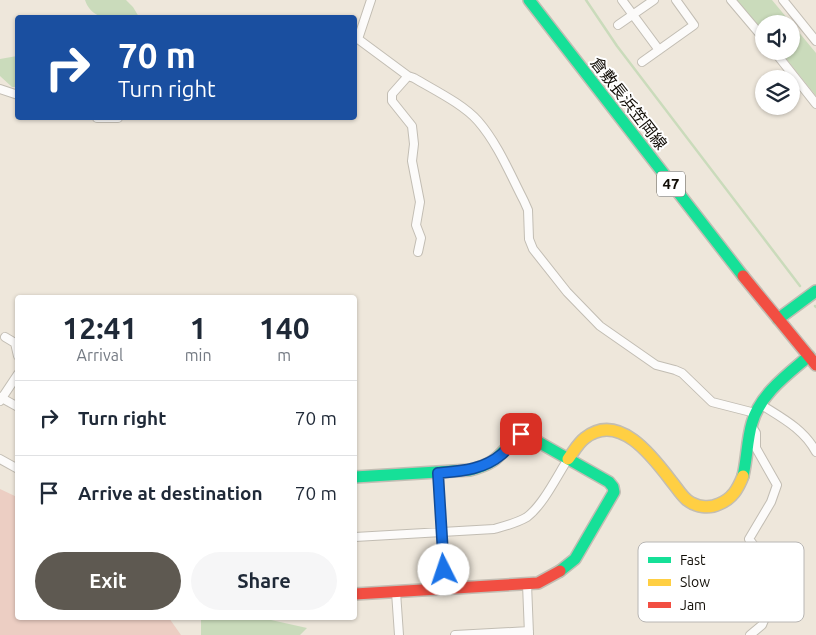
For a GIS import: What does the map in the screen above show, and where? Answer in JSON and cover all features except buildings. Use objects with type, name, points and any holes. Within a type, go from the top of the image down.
[{"type":"street","points":[[357,36],[371,0]]},
{"type":"street","name":"倉敷長浜笠岡線","points":[[529,0],[720,247],[812,360]]},
{"type":"street","points":[[622,0],[659,50]]},
{"type":"street","points":[[618,26],[654,0]]},
{"type":"street","points":[[642,62],[694,24],[676,0]]},
{"type":"street","points":[[731,0],[755,28]]},
{"type":"street","points":[[783,0],[816,41]]},
{"type":"street","points":[[357,40],[408,76],[467,111],[478,121],[496,147],[528,210],[529,239],[533,249],[567,292],[600,326],[656,365],[682,373],[712,402],[758,408],[800,430],[810,440],[816,452]]},
{"type":"street","points":[[781,60],[816,104]]},
{"type":"street","points":[[408,76],[392,94],[392,101],[412,126],[414,144],[412,161],[420,202],[416,225],[421,238],[418,252]]},
{"type":"street","points":[[0,89],[15,94]]},
{"type":"street","points":[[778,319],[816,292]]},
{"type":"street","points":[[5,337],[15,343]]},
{"type":"street","points":[[357,537],[494,529],[506,526],[527,517],[536,508],[575,448],[592,433],[611,430],[622,432],[641,445],[686,499],[699,506],[724,504],[738,491],[742,481],[751,426],[758,408],[812,360]]},
{"type":"street","points":[[15,378],[1,398],[15,405]]},
{"type":"street","points":[[751,426],[756,433],[756,448],[777,485],[771,502],[749,539],[751,542]]},
{"type":"street","points":[[357,477],[470,470],[485,466],[506,450],[521,434],[526,435],[609,482],[614,492],[575,559],[564,570],[551,578],[538,583],[527,584],[357,594]]},
{"type":"street","points":[[0,459],[15,467]]},
{"type":"street","points":[[438,473],[445,588]]},
{"type":"street","points":[[455,635],[529,633],[527,584]]},
{"type":"street","points":[[396,592],[399,635]]},
{"type":"street","points":[[750,635],[763,622]]},
{"type":"shaded area","points":[[85,0],[126,0],[138,15],[98,15],[89,8]]},
{"type":"shaded area","points":[[736,0],[772,0],[784,15],[755,15],[755,22]]},
{"type":"shaded area","points":[[800,34],[816,53],[816,96],[800,76],[800,70],[795,70],[787,60],[800,60]]},
{"type":"shaded area","points":[[15,56],[15,87],[12,87],[0,76],[0,59]]},
{"type":"shaded area","points":[[0,489],[15,496],[15,620],[170,620],[181,635],[0,635]]},
{"type":"shaded area","points":[[201,620],[271,620],[307,628],[300,635],[201,635]]},
{"type":"waterway","points":[[586,0],[617,46],[800,286]]},
{"type":"traffic: fast","points":[[529,0],[743,276]]},
{"type":"traffic: fast","points":[[778,319],[816,291]]},
{"type":"traffic: fast","points":[[743,476],[750,429],[761,403],[784,377],[809,356]]},
{"type":"traffic: fast","points":[[357,477],[470,470],[488,464],[521,434],[526,435],[609,482],[613,487],[614,492],[575,559],[560,571]]},
{"type":"traffic: slow","points":[[568,459],[582,440],[598,431],[610,430],[622,433],[645,450],[685,498],[694,504],[703,506],[715,506],[724,502],[737,489],[743,476]]},
{"type":"traffic: jam","points":[[743,276],[816,365]]},
{"type":"traffic: jam","points":[[357,594],[538,583],[560,571]]},
{"type":"route","points":[[444,570],[438,473],[470,470],[485,466],[497,459],[521,434]]}]
